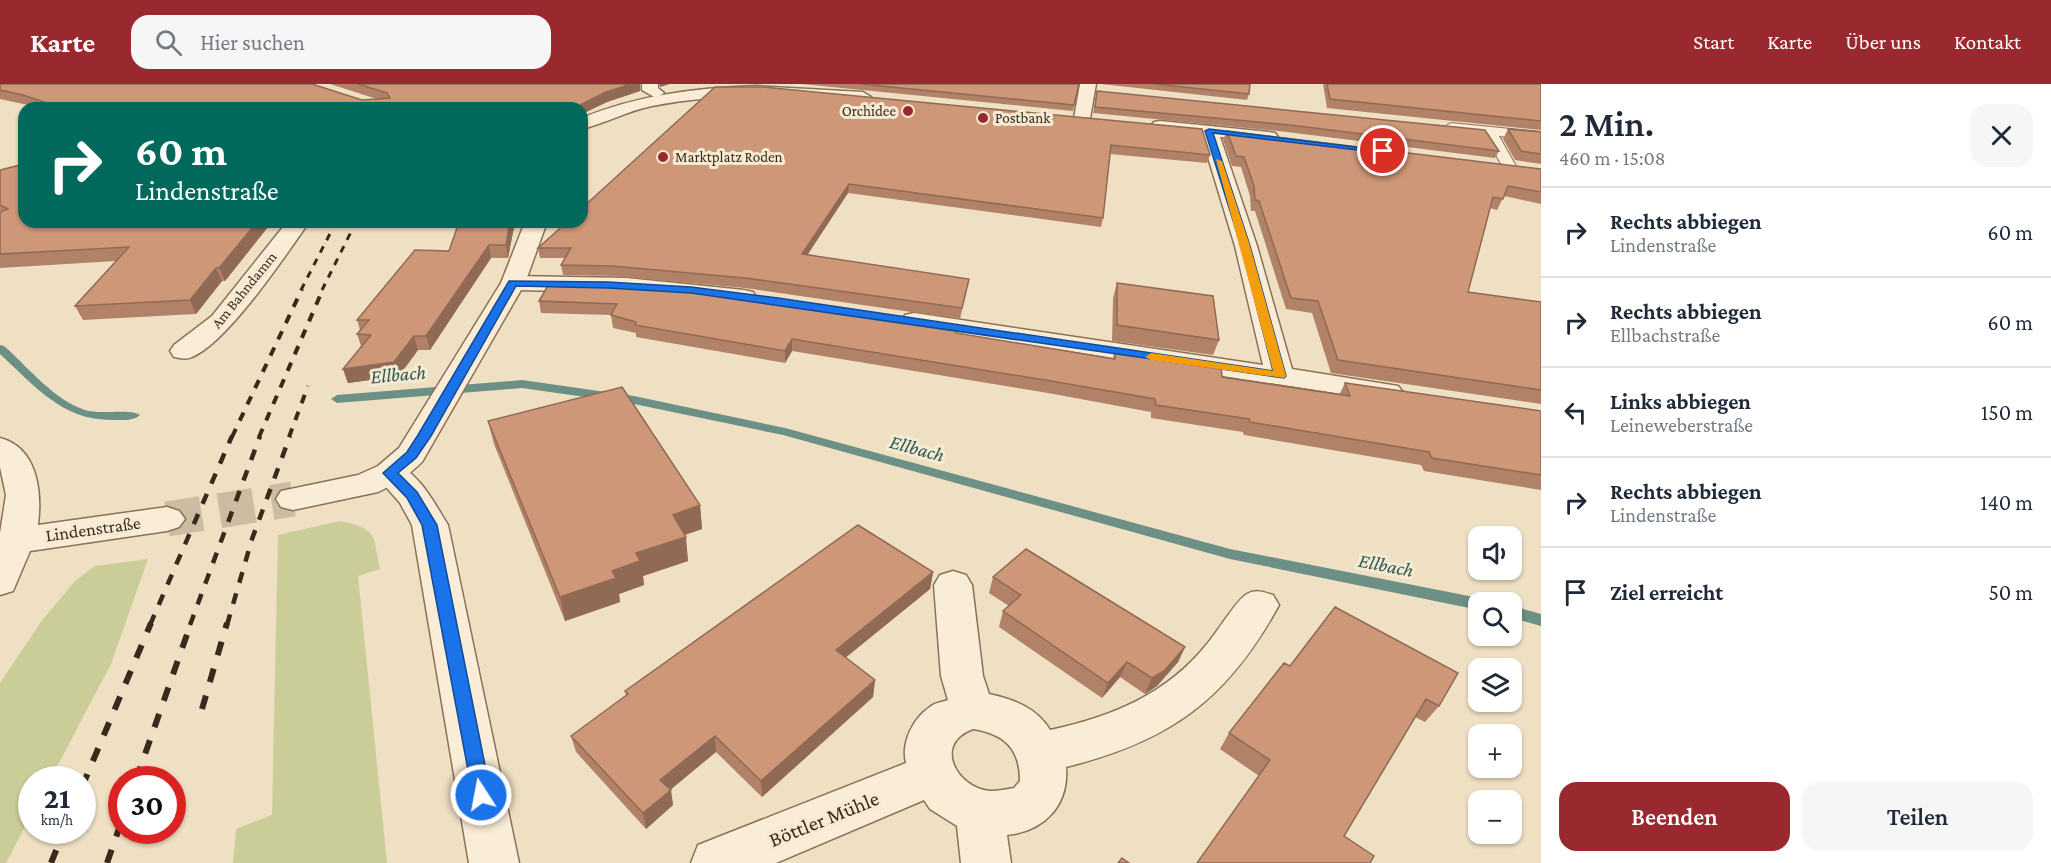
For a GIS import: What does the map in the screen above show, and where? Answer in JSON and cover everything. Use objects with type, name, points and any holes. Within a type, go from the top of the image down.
[{"type":"street","points":[[588,121],[653,88],[763,87],[883,98]]},
{"type":"street","points":[[1064,116],[1088,118],[1091,89]]},
{"type":"street","points":[[1140,124],[1287,139]]},
{"type":"street","points":[[1209,131],[1246,246],[1280,376]]},
{"type":"street","points":[[1486,165],[1530,171]]},
{"type":"street","name":"Am Bahndamm","points":[[184,351],[220,322],[293,228]]},
{"type":"street","points":[[293,499],[366,484],[390,473],[411,455],[513,283],[534,228]]},
{"type":"street","points":[[513,283],[626,285],[768,300]]},
{"type":"street","points":[[895,318],[1411,396]]},
{"type":"street","points":[[0,448],[15,464],[23,493],[0,580]]},
{"type":"street","points":[[390,473],[412,496],[430,525],[494,863]]},
{"type":"street","name":"Lindenstraße","points":[[9,541],[167,519]]},
{"type":"street","points":[[953,585],[962,676],[973,710]]},
{"type":"street","points":[[1041,752],[1097,741],[1158,714],[1200,681],[1259,605]]},
{"type":"street","points":[[973,710],[993,712],[1013,721],[1029,734],[1041,752],[1045,769],[1043,786],[1034,801],[1019,810],[1001,814],[980,813],[960,804],[944,790],[932,774],[927,758],[927,743],[933,730],[943,719],[956,713],[973,710]]},
{"type":"street","name":"Böttler Mühle","points":[[716,863],[932,774]]},
{"type":"street","points":[[980,813],[986,863]]},
{"type":"lane","points":[[1433,125],[1541,136]]},
{"type":"lane","points":[[1484,130],[1491,133],[1509,168]]},
{"type":"green space","points":[[340,521],[368,530],[374,541],[380,569],[358,576],[387,863],[233,863],[236,829],[272,815],[278,535]]},
{"type":"green space","points":[[148,559],[111,664],[57,766],[18,766],[18,840],[6,863],[0,863],[0,683],[41,622],[75,581],[95,566]]},
{"type":"building","points":[[0,84],[312,84],[362,100],[390,98],[387,93],[358,84],[631,84],[606,92],[586,102],[44,102],[0,90]]},
{"type":"building","points":[[861,84],[1079,84],[1074,105]]},
{"type":"building","points":[[1155,84],[1250,84],[1249,94]]},
{"type":"building","points":[[1327,84],[1541,84],[1541,121],[1330,99]]},
{"type":"building","points":[[715,87],[763,87],[1202,129],[1210,155],[1111,145],[1103,218],[849,184],[802,254],[969,279],[962,308],[745,278],[612,266],[561,265],[571,248],[538,248],[560,228],[588,228],[588,203]]},
{"type":"building","points":[[1097,91],[1485,130],[1499,151],[1290,125],[1095,107]]},
{"type":"building","points":[[1508,129],[1541,132],[1541,154],[1521,151]]},
{"type":"building","points":[[1227,131],[1541,169],[1541,192],[1508,186],[1503,199],[1493,197],[1468,292],[1541,302],[1541,390],[1338,360],[1318,301],[1291,298],[1259,201],[1255,200],[1254,186],[1244,157],[1236,156]]},
{"type":"building","points":[[18,166],[18,228],[252,228],[190,300],[75,306],[129,247],[0,254],[0,212],[8,209],[0,205],[0,170]]},
{"type":"building","points":[[457,228],[509,228],[506,245],[489,245],[426,336],[414,336],[394,362],[343,369],[371,335],[357,334],[369,320],[357,320],[415,250],[449,251]]},
{"type":"building","points":[[550,282],[645,285],[778,299],[958,326],[956,333],[1115,359],[1115,349],[1221,365],[1222,377],[1350,396],[1345,383],[1541,411],[1541,475],[1432,458],[1429,452],[1250,422],[1249,419],[1156,405],[1155,399],[1051,381],[792,339],[785,351],[635,325],[636,322],[611,315],[617,304],[539,301]]},
{"type":"building","points":[[1117,283],[1213,296],[1219,340],[1117,325]]},
{"type":"building","points":[[622,387],[700,505],[673,515],[686,537],[636,553],[640,561],[612,571],[616,578],[560,597],[488,421]]},
{"type":"building","points":[[858,525],[933,572],[836,650],[875,680],[761,781],[715,736],[660,780],[671,790],[643,813],[571,736],[628,694],[625,691]]},
{"type":"building","points":[[1026,549],[1185,647],[1164,671],[1152,678],[1127,662],[1108,683],[1003,611],[1021,595],[993,577]]},
{"type":"building","points":[[1335,607],[1458,673],[1439,706],[1426,699],[1344,836],[1374,856],[1370,863],[1197,863],[1270,760],[1229,733],[1284,663],[1290,666]]},
{"type":"building","points":[[1122,858],[1129,863],[1118,863]]},
{"type":"waterway","name":"Ellbach","points":[[0,348],[69,407],[92,415],[134,415]]},
{"type":"waterway","name":"Ellbach","points":[[337,399],[522,384],[634,400],[785,432],[1230,554],[1468,602]]},
{"type":"waterway","name":"Ellbach","points":[[1522,615],[1541,620]]},
{"type":"tunnel","points":[[167,519],[293,499]]},
{"type":"railway","points":[[301,290],[333,228]]},
{"type":"railway","points":[[322,290],[353,228]]},
{"type":"railway","points":[[232,437],[302,289]]},
{"type":"railway","points":[[259,437],[323,289]]},
{"type":"railway","points":[[289,437],[308,386]]},
{"type":"railway","points":[[150,625],[232,436]]},
{"type":"railway","points":[[190,625],[260,436]]},
{"type":"railway","points":[[227,625],[252,539],[290,436]]},
{"type":"railway","points":[[91,766],[151,623]]},
{"type":"railway","points":[[141,766],[191,623]]},
{"type":"railway","points":[[202,709],[227,623]]},
{"type":"railway","points":[[51,863],[59,844]]},
{"type":"railway","points":[[107,863],[114,844]]},
{"type":"slow traffic","points":[[1151,357],[1280,376],[1246,246],[1218,161]]},
{"type":"place","name":"Orchidee","points":[[908,111]]},
{"type":"place","name":"Postbank","points":[[983,118]]},
{"type":"place","name":"Marktplatz Roden","points":[[663,157]]},
{"type":"route","points":[[481,795],[430,525],[412,496],[390,473],[411,455],[424,436],[513,283],[573,283],[691,290],[1280,376],[1246,246],[1209,131],[1383,151]]}]
